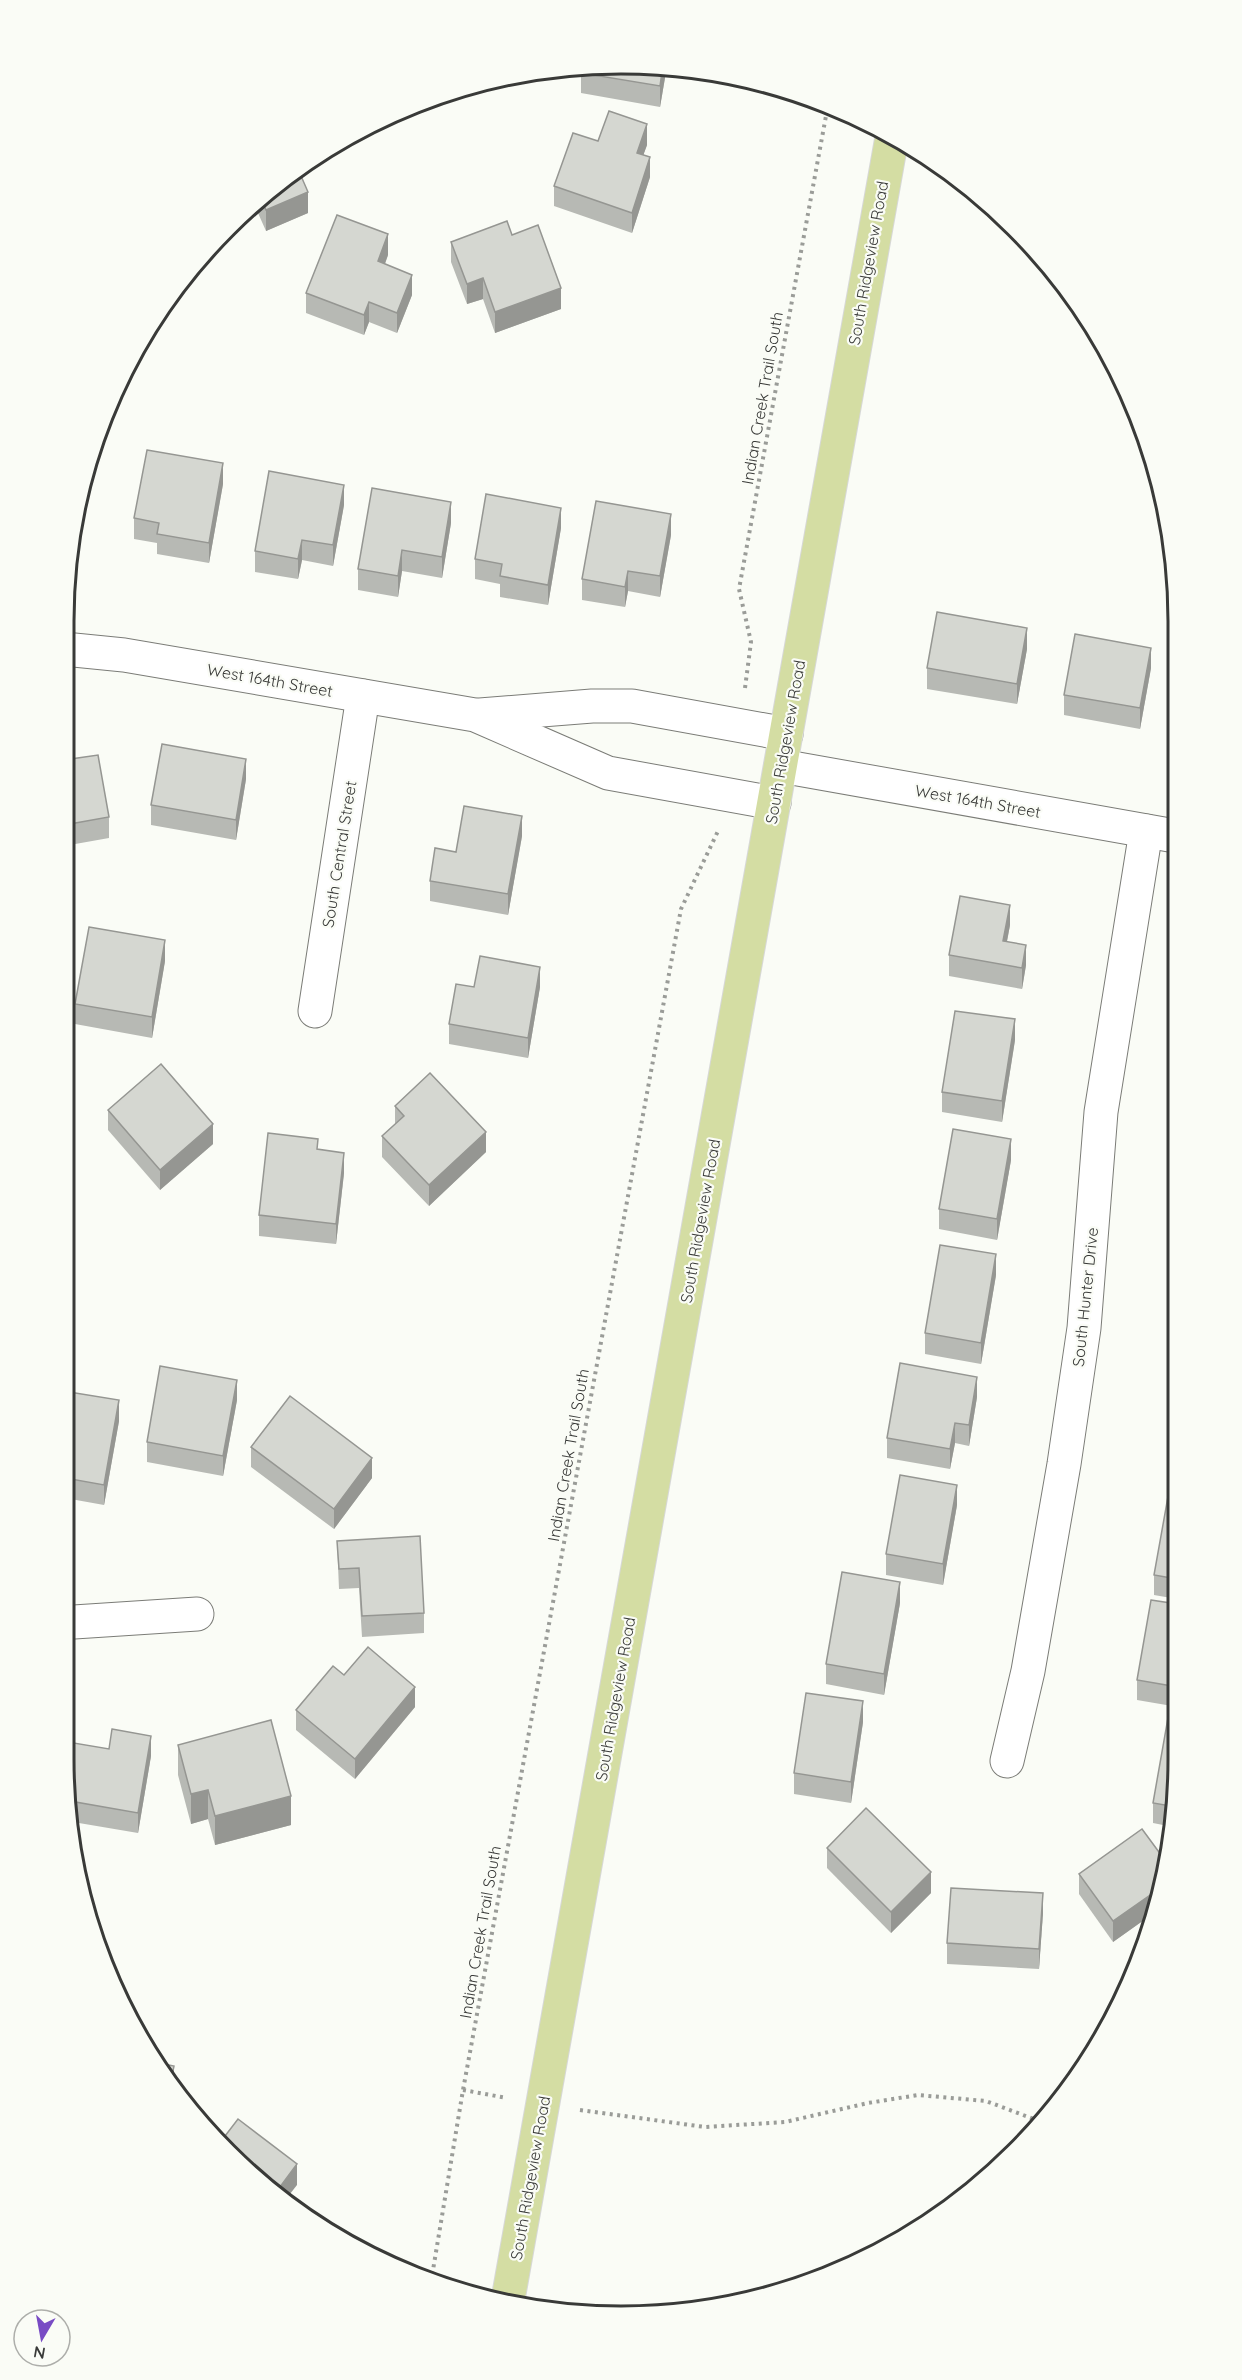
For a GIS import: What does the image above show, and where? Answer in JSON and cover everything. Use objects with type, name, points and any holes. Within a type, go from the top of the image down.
[{"type":"main road","name":"South Ridgeview Road","points":[[509,2295],[890,145]]},
{"type":"street","name":"West 164th Street","points":[[74,650],[124,655],[476,715],[592,706],[632,706],[786,734]]},
{"type":"street","name":"South Central Street","points":[[315,1011],[363,696]]},
{"type":"street","name":"West 164th Street","points":[[476,715],[608,773],[774,803]]},
{"type":"street","name":"West 164th Street","points":[[781,766],[1160,833]]},
{"type":"street","name":"South Hunter Drive","points":[[1007,1761],[1028,1671],[1064,1464],[1084,1328],[1101,1112],[1160,833]]},
{"type":"street","points":[[74,1622],[197,1614]]},
{"type":"path","name":"Indian Creek Trail South","points":[[744,694],[751,642],[739,589],[826,113]]},
{"type":"path","name":"Indian Creek Trail South","points":[[433,2273],[462,2090],[681,909],[718,830]]},
{"type":"path","points":[[462,2090],[511,2099]]},
{"type":"path","points":[[586,2111],[705,2127],[785,2122],[868,2103],[918,2095],[986,2101],[1034,2119]]},
{"type":"building","points":[[592,75],[662,75],[660,86]]},
{"type":"building","points":[[609,111],[647,124],[637,153],[650,157],[632,213],[554,186],[573,133],[598,141]]},
{"type":"building","points":[[302,177],[308,192],[266,210],[264,206]]},
{"type":"building","points":[[337,215],[388,234],[378,261],[412,275],[397,313],[369,302],[364,315],[306,293]]},
{"type":"building","points":[[507,221],[512,235],[538,225],[561,288],[495,312],[483,278],[467,284],[451,242]]},
{"type":"building","points":[[147,450],[223,463],[209,543],[157,534],[159,523],[134,518]]},
{"type":"building","points":[[269,471],[344,485],[333,545],[302,540],[298,559],[255,551]]},
{"type":"building","points":[[372,488],[451,502],[442,557],[402,550],[398,576],[358,569]]},
{"type":"building","points":[[486,494],[561,508],[548,585],[500,576],[502,564],[475,559]]},
{"type":"building","points":[[596,501],[671,514],[660,576],[628,571],[625,587],[582,579]]},
{"type":"building","points":[[937,612],[1027,628],[1017,684],[927,668]]},
{"type":"building","points":[[1075,634],[1151,648],[1140,708],[1064,695]]},
{"type":"building","points":[[162,744],[246,759],[236,820],[151,805]]},
{"type":"building","points":[[98,755],[109,817],[74,823],[74,759]]},
{"type":"building","points":[[464,806],[522,816],[508,894],[430,881],[435,848],[456,852]]},
{"type":"building","points":[[960,896],[1010,905],[1003,941],[1026,945],[1022,968],[949,955]]},
{"type":"building","points":[[89,927],[165,940],[152,1017],[75,1004]]},
{"type":"building","points":[[480,956],[540,967],[528,1038],[449,1024],[456,984],[474,987]]},
{"type":"building","points":[[955,1011],[1015,1019],[1002,1101],[942,1092]]},
{"type":"building","points":[[161,1064],[213,1124],[160,1170],[108,1110]]},
{"type":"building","points":[[430,1073],[486,1132],[429,1185],[382,1136],[404,1116],[395,1106]]},
{"type":"building","points":[[953,1129],[1011,1139],[997,1219],[939,1209]]},
{"type":"building","points":[[268,1133],[318,1139],[317,1149],[344,1153],[336,1224],[259,1215]]},
{"type":"building","points":[[940,1245],[996,1254],[981,1343],[925,1333]]},
{"type":"building","points":[[900,1363],[977,1377],[969,1425],[955,1423],[950,1449],[887,1438]]},
{"type":"building","points":[[160,1366],[237,1380],[223,1456],[147,1442]]},
{"type":"building","points":[[74,1393],[119,1400],[104,1485],[74,1480]]},
{"type":"building","points":[[290,1396],[372,1458],[334,1509],[251,1447]]},
{"type":"building","points":[[900,1475],[957,1485],[943,1564],[886,1554]]},
{"type":"building","points":[[1168,1497],[1168,1577],[1154,1575]]},
{"type":"building","points":[[420,1536],[424,1613],[362,1616],[359,1568],[339,1569],[337,1541]]},
{"type":"building","points":[[842,1572],[900,1582],[884,1674],[826,1664]]},
{"type":"building","points":[[1151,1600],[1168,1603],[1168,1685],[1137,1680]]},
{"type":"building","points":[[368,1647],[415,1687],[355,1759],[296,1710],[333,1666],[344,1675]]},
{"type":"building","points":[[806,1693],[863,1701],[851,1782],[794,1773]]},
{"type":"building","points":[[1168,1718],[1166,1805],[1153,1803]]},
{"type":"building","points":[[271,1720],[291,1796],[215,1816],[208,1790],[191,1794],[178,1745]]},
{"type":"building","points":[[112,1729],[151,1736],[138,1813],[76,1802],[74,1743],[109,1749]]},
{"type":"building","points":[[866,1808],[931,1872],[891,1912],[827,1848]]},
{"type":"building","points":[[1142,1829],[1160,1854],[1152,1894],[1113,1921],[1079,1874]]},
{"type":"building","points":[[951,1888],[1043,1893],[1039,1949],[947,1943]]},
{"type":"building","points":[[238,2119],[297,2164],[280,2187],[260,2171],[225,2136]]}]
